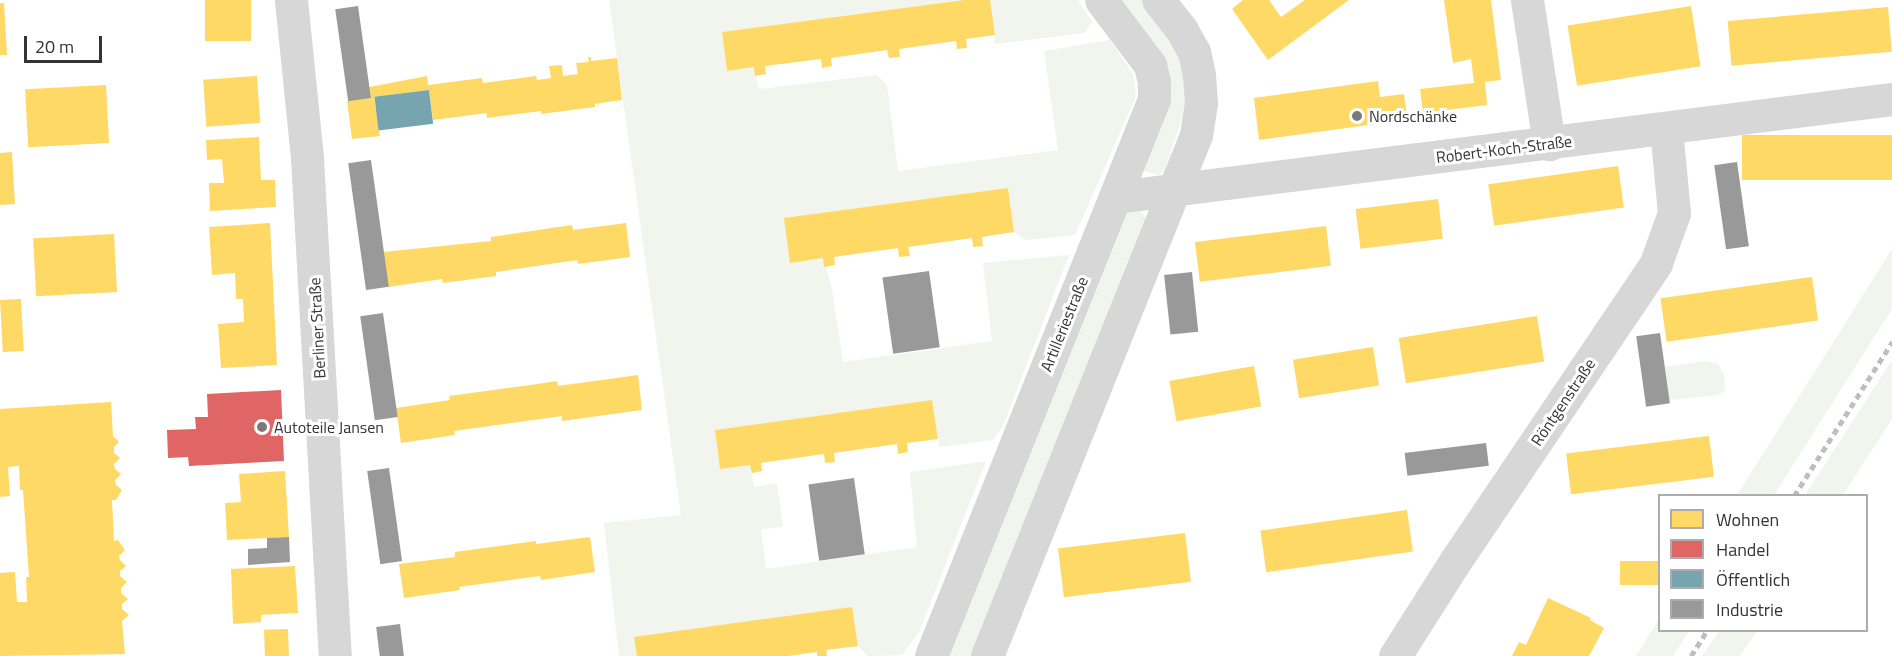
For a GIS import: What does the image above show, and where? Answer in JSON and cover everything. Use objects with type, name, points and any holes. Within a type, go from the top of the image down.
[{"type":"street","name":"Berliner Straße","points":[[291,0],[307,158],[335,656]]},
{"type":"street","name":"Artilleriestraße","points":[[931,656],[1154,99],[1154,82],[1150,65],[1101,0]]},
{"type":"street","points":[[987,656],[1196,135],[1201,103],[1199,75],[1194,52],[1181,29],[1158,0]]},
{"type":"street","points":[[1527,0],[1549,144]]},
{"type":"street","name":"Robert-Koch-Straße","points":[[1116,197],[1892,99]]},
{"type":"street","name":"Röntgenstraße","points":[[1395,656],[1462,551],[1656,263],[1674,213],[1666,129]]},
{"type":"shaded area","points":[[609,0],[964,0],[722,32],[727,71],[754,67],[759,89],[877,75],[887,85],[898,171],[1058,150],[1044,51],[1110,40],[1133,74],[1136,96],[1075,235],[1027,240],[1014,232],[1008,188],[790,263],[823,258],[831,284],[843,362],[992,341],[983,263],[1069,255],[1003,426],[993,440],[939,447],[932,400],[715,430],[720,469],[750,465],[754,487],[777,483],[783,527],[761,529],[766,569],[917,547],[910,472],[986,461],[919,632],[902,655],[868,656],[858,646],[852,607],[637,656],[619,656],[604,523],[681,515]]},
{"type":"shaded area","points":[[990,0],[1078,0],[1092,22],[1085,33],[995,44]]},
{"type":"shaded area","points":[[1116,0],[1145,0],[1186,66],[1186,107],[1164,171],[1159,175],[1140,170],[1162,102]]},
{"type":"shaded area","points":[[1140,208],[1146,219],[972,656],[942,656],[1121,210]]},
{"type":"shaded area","points":[[1892,249],[1892,309],[1775,494],[1738,494]]},
{"type":"shaded area","points":[[1892,360],[1892,419],[1844,494],[1806,494]]},
{"type":"shaded area","points":[[1704,361],[1718,364],[1724,375],[1725,390],[1718,395],[1669,400],[1665,367]]},
{"type":"shaded area","points":[[1658,621],[1658,632],[1688,632],[1673,656],[1636,656]]},
{"type":"shaded area","points":[[1718,632],[1756,632],[1740,656],[1702,656]]},
{"type":"building: Wohnen","points":[[205,0],[251,0],[251,41],[205,41]]},
{"type":"building: Wohnen","points":[[964,0],[990,0],[995,35],[966,39],[967,48],[957,49],[956,41],[899,49],[900,57],[889,58],[887,50],[831,58],[832,66],[822,68],[821,59],[765,66],[766,74],[755,76],[754,67],[727,71],[722,32]]},
{"type":"building: Wohnen","points":[[1243,0],[1269,0],[1281,17],[1305,0],[1349,0],[1268,60],[1232,9]]},
{"type":"building: Wohnen","points":[[1444,0],[1491,0],[1501,80],[1485,82],[1487,105],[1423,113],[1420,89],[1474,83],[1471,59],[1453,63]]},
{"type":"building: Wohnen","points":[[0,3],[4,3],[7,55],[0,55]]},
{"type":"building: Wohnen","points":[[1691,6],[1701,66],[1577,86],[1568,26]]},
{"type":"building: Wohnen","points":[[1888,7],[1892,52],[1732,66],[1728,21]]},
{"type":"building: Wohnen","points":[[588,57],[591,57],[591,61],[617,58],[622,100],[595,104],[595,107],[541,114],[541,111],[487,118],[487,113],[433,120],[429,90],[374,97],[380,136],[352,139],[347,101],[371,98],[369,87],[427,76],[428,85],[482,78],[483,83],[536,76],[537,80],[551,78],[549,66],[562,65],[563,76],[578,74],[576,63],[589,62]]},
{"type":"building: Wohnen","points":[[257,76],[260,123],[206,127],[203,80]]},
{"type":"building: Wohnen","points":[[1378,81],[1380,97],[1404,94],[1407,117],[1383,120],[1383,123],[1259,140],[1254,98]]},
{"type":"building: Wohnen","points":[[106,85],[109,143],[28,147],[25,89]]},
{"type":"building: Wohnen","points":[[1742,135],[1892,135],[1892,180],[1742,180]]},
{"type":"building: Wohnen","points":[[259,137],[261,180],[275,180],[276,207],[210,211],[209,183],[224,183],[222,159],[207,160],[206,140]]},
{"type":"building: Wohnen","points":[[12,152],[15,204],[0,205],[0,153]]},
{"type":"building: Wohnen","points":[[1618,166],[1624,208],[1494,226],[1488,184]]},
{"type":"building: Wohnen","points":[[1008,188],[1014,232],[982,237],[983,246],[973,247],[972,238],[908,247],[910,256],[899,257],[898,248],[834,257],[835,265],[824,267],[823,258],[790,263],[784,218]]},
{"type":"building: Wohnen","points":[[1438,199],[1443,239],[1360,249],[1356,209]]},
{"type":"building: Wohnen","points":[[270,223],[277,365],[221,368],[218,324],[244,322],[243,299],[236,299],[235,273],[212,275],[209,227]]},
{"type":"building: Wohnen","points":[[626,223],[630,257],[578,264],[577,260],[496,272],[496,276],[443,283],[442,279],[388,287],[383,252],[491,241],[491,237],[572,225],[573,230]]},
{"type":"building: Wohnen","points":[[1326,226],[1331,266],[1200,282],[1195,242]]},
{"type":"building: Wohnen","points":[[114,234],[117,292],[36,296],[33,238]]},
{"type":"building: Wohnen","points":[[1812,277],[1818,321],[1667,342],[1660,298]]},
{"type":"building: Wohnen","points":[[21,299],[24,351],[3,352],[0,300]]},
{"type":"building: Wohnen","points":[[1537,316],[1544,361],[1406,383],[1399,338]]},
{"type":"building: Wohnen","points":[[1373,347],[1379,386],[1299,398],[1293,360]]},
{"type":"building: Wohnen","points":[[1254,366],[1261,406],[1176,421],[1169,381]]},
{"type":"building: Wohnen","points":[[638,375],[642,410],[562,421],[562,416],[454,431],[455,435],[401,443],[396,408],[450,400],[449,396],[557,381],[558,386]]},
{"type":"building: Wohnen","points":[[932,400],[938,439],[907,443],[908,452],[898,454],[897,444],[834,453],[835,462],[825,463],[824,454],[761,463],[762,471],[752,473],[750,465],[720,469],[715,430]]},
{"type":"building: Wohnen","points":[[111,402],[113,436],[119,442],[114,447],[114,453],[120,458],[114,464],[115,469],[121,474],[115,480],[116,485],[122,490],[116,500],[112,500],[114,541],[118,540],[125,550],[119,556],[126,566],[120,571],[120,576],[127,582],[121,588],[121,593],[128,599],[122,604],[122,609],[129,615],[122,621],[125,654],[0,656],[0,573],[15,572],[17,602],[27,602],[26,577],[29,577],[23,490],[20,490],[19,466],[8,467],[10,496],[0,497],[0,409]]},
{"type":"building: Wohnen","points":[[1709,436],[1714,477],[1571,494],[1566,454]]},
{"type":"building: Wohnen","points":[[285,471],[289,537],[227,540],[225,503],[241,502],[239,474]]},
{"type":"building: Wohnen","points":[[1407,510],[1413,552],[1266,572],[1260,531]]},
{"type":"building: Wohnen","points":[[1185,533],[1191,582],[1064,597],[1058,549]]},
{"type":"building: Wohnen","points":[[590,537],[595,572],[541,580],[540,576],[459,587],[460,590],[404,598],[399,564],[455,557],[455,552],[536,541],[536,544]]},
{"type":"building: Wohnen","points":[[1620,561],[1658,561],[1658,585],[1620,585]]},
{"type":"building: Wohnen","points":[[295,566],[298,613],[261,615],[261,622],[233,624],[231,569]]},
{"type":"building: Wohnen","points":[[1548,598],[1591,618],[1590,620],[1604,628],[1589,656],[1512,656],[1519,642],[1526,645]]},
{"type":"building: Wohnen","points":[[852,607],[858,646],[826,650],[827,656],[817,656],[817,652],[788,656],[637,656],[634,637]]},
{"type":"building: Wohnen","points":[[288,629],[289,656],[265,656],[264,630]]},
{"type":"building: Handel","points":[[281,390],[284,461],[189,466],[188,457],[168,458],[167,430],[196,429],[195,417],[208,417],[207,394]]},
{"type":"building: Öffentlich","points":[[429,90],[433,124],[379,130],[374,97]]},
{"type":"building: Industrie","points":[[358,6],[371,98],[348,101],[335,9]]},
{"type":"building: Industrie","points":[[371,160],[389,287],[366,290],[348,163]]},
{"type":"building: Industrie","points":[[1737,162],[1749,246],[1726,249],[1714,165]]},
{"type":"building: Industrie","points":[[929,271],[940,347],[893,354],[882,278]]},
{"type":"building: Industrie","points":[[1192,272],[1198,332],[1170,335],[1164,275]]},
{"type":"building: Industrie","points":[[383,313],[398,417],[375,420],[360,316]]},
{"type":"building: Industrie","points":[[1660,333],[1670,403],[1646,407],[1636,336]]},
{"type":"building: Industrie","points":[[1486,443],[1489,466],[1407,476],[1405,453]]},
{"type":"building: Industrie","points":[[389,468],[402,561],[380,564],[367,471]]},
{"type":"building: Industrie","points":[[854,478],[865,554],[819,561],[808,484]]},
{"type":"building: Industrie","points":[[289,537],[290,562],[248,565],[248,549],[267,548],[267,538]]},
{"type":"building: Industrie","points":[[400,624],[404,656],[380,656],[376,627]]},
{"type":"railway","points":[[1795,494],[1892,342]]},
{"type":"railway","points":[[1691,656],[1706,632]]},
{"type":"place","name":"Nordschänke","points":[[1357,116]]},
{"type":"place","name":"Autoteile Jansen","points":[[262,427]]}]
